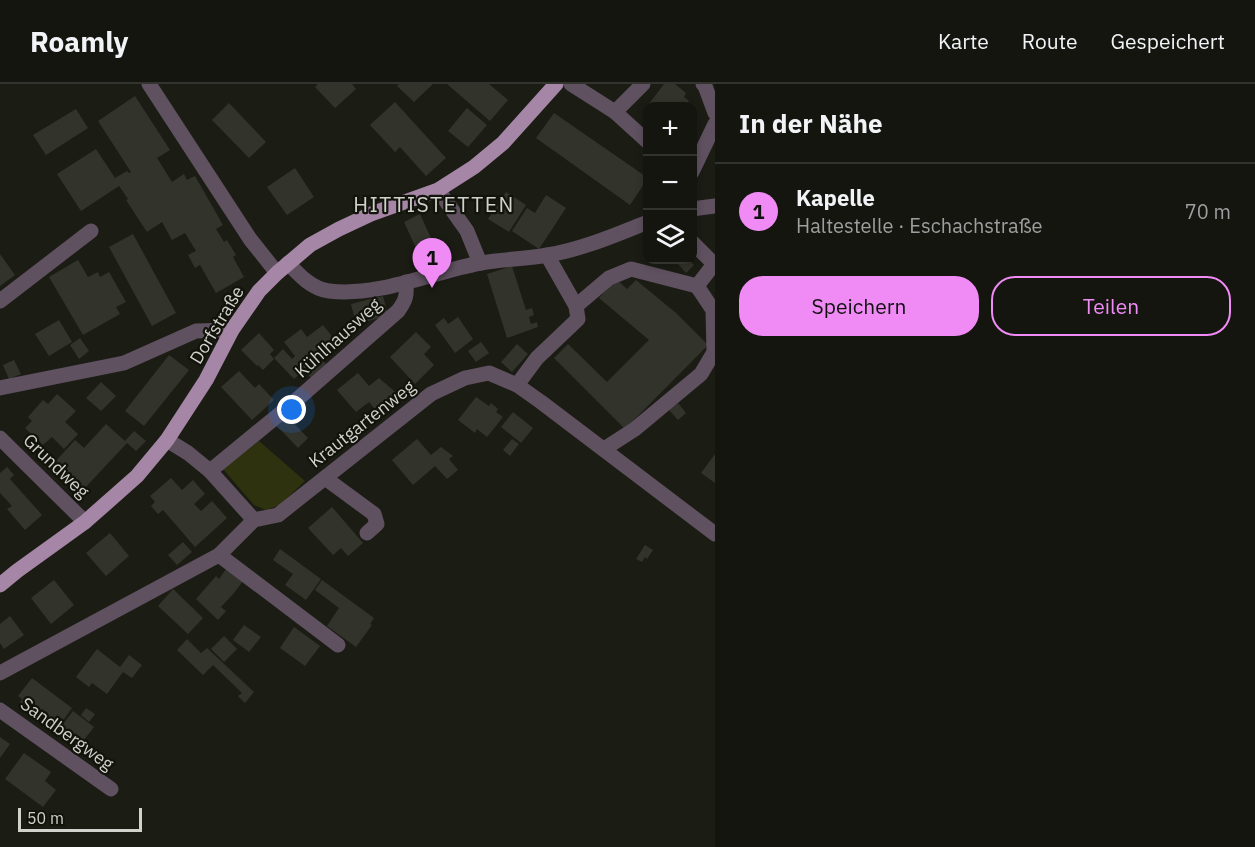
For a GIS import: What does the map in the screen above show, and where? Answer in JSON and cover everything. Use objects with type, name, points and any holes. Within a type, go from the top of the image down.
[{"type":"main road","name":"Dorfstraße","points":[[0,585],[85,522],[137,476],[167,440],[206,380],[232,330],[259,291],[283,268],[310,245],[339,228],[438,190],[474,167],[503,143],[556,84]]},
{"type":"street","points":[[149,84],[250,239],[283,268],[326,291],[346,292],[371,289],[480,263],[547,255],[583,247],[643,224]]},
{"type":"street","points":[[571,84],[615,112],[643,137]]},
{"type":"street","points":[[615,112],[643,84]]},
{"type":"street","points":[[703,84],[715,113]]},
{"type":"street","points":[[697,163],[715,124]]},
{"type":"street","points":[[438,190],[466,231],[480,263]]},
{"type":"street","points":[[697,205],[715,206]]},
{"type":"street","points":[[0,301],[91,231]]},
{"type":"street","points":[[697,246],[715,265],[697,286]]},
{"type":"street","points":[[517,385],[537,358],[578,319],[576,306],[547,255]]},
{"type":"street","points":[[576,306],[609,278],[631,269],[697,286],[713,310],[714,352],[701,374],[635,429],[604,448]]},
{"type":"street","name":"Kühlhausweg","points":[[210,471],[293,404],[398,311],[407,294],[406,282]]},
{"type":"street","points":[[0,388],[124,363],[196,331],[232,330]]},
{"type":"street","name":"Krautgartenweg","points":[[0,673],[219,555],[254,520],[278,515],[431,394],[465,378],[489,374],[517,385],[604,448],[715,534]]},
{"type":"street","name":"Grundweg","points":[[0,438],[85,522]]},
{"type":"street","points":[[167,440],[210,471],[254,520]]},
{"type":"street","points":[[325,478],[374,514],[377,524],[367,533]]},
{"type":"street","points":[[219,555],[338,645]]},
{"type":"street","name":"Sandbergweg","points":[[0,710],[111,789]]},
{"type":"green space","points":[[259,441],[305,481],[280,505],[266,510],[254,505],[223,469]]},
{"type":"building","points":[[318,84],[352,84],[356,89],[335,108],[315,87]]},
{"type":"building","points":[[399,84],[433,84],[414,102],[397,86]]},
{"type":"building","points":[[447,84],[489,84],[508,100],[490,121]]},
{"type":"building","points":[[664,84],[675,84],[686,93],[684,97],[689,101],[688,102],[650,102]]},
{"type":"building","points":[[135,96],[170,150],[157,158],[172,182],[184,174],[187,180],[195,176],[223,225],[216,229],[224,242],[227,240],[236,255],[233,257],[244,277],[216,293],[200,265],[195,268],[188,255],[196,251],[185,233],[172,240],[162,222],[147,232],[119,186],[81,211],[57,174],[96,149],[115,178],[127,171],[131,172],[98,121]]},
{"type":"building","points":[[395,102],[446,158],[426,176],[400,147],[395,152],[370,125]]},
{"type":"building","points":[[229,103],[266,142],[249,158],[212,120]]},
{"type":"building","points":[[467,108],[487,125],[468,147],[448,131]]},
{"type":"building","points":[[76,109],[88,128],[46,155],[33,135]]},
{"type":"building","points":[[554,113],[643,175],[643,186],[630,205],[536,138]]},
{"type":"building","points":[[295,168],[314,197],[287,215],[267,187]]},
{"type":"building","points":[[506,192],[526,205],[509,232],[488,219]]},
{"type":"building","points":[[546,195],[566,208],[539,249],[512,231],[527,208],[535,213]]},
{"type":"building","points":[[420,214],[436,249],[420,257],[404,222]]},
{"type":"building","points":[[133,234],[176,313],[152,326],[109,247]]},
{"type":"building","points":[[0,254],[15,275],[0,286]]},
{"type":"building","points":[[78,260],[88,277],[98,272],[100,277],[109,272],[126,302],[116,307],[120,314],[83,335],[49,277]]},
{"type":"building","points":[[678,264],[694,265],[686,273]]},
{"type":"building","points":[[512,266],[526,310],[532,308],[534,315],[529,317],[531,324],[537,322],[538,327],[507,338],[487,274]]},
{"type":"building","points":[[616,279],[627,289],[636,280],[676,313],[708,345],[625,429],[554,358],[568,344],[607,382],[649,340],[599,298]]},
{"type":"building","points":[[383,296],[388,316],[356,324],[351,304]]},
{"type":"building","points":[[458,317],[473,339],[455,353],[435,325],[444,318],[448,324]]},
{"type":"building","points":[[59,320],[72,342],[49,356],[35,334]]},
{"type":"building","points":[[323,325],[334,339],[316,353],[326,364],[311,378],[304,370],[294,379],[274,358],[283,349],[292,359],[295,356],[284,342],[301,329],[307,337]]},
{"type":"building","points":[[416,332],[431,347],[424,354],[434,365],[415,384],[390,357]]},
{"type":"building","points":[[259,333],[274,350],[270,354],[274,359],[263,370],[241,350]]},
{"type":"building","points":[[80,338],[89,351],[79,359],[70,345]]},
{"type":"building","points":[[481,342],[489,353],[476,362],[468,351]]},
{"type":"building","points":[[517,344],[528,354],[512,372],[501,362]]},
{"type":"building","points":[[169,355],[189,370],[144,426],[125,411]]},
{"type":"building","points":[[14,360],[21,374],[9,379],[3,365]]},
{"type":"building","points":[[239,371],[255,388],[259,384],[274,400],[252,420],[221,387]]},
{"type":"building","points":[[358,373],[369,386],[379,378],[400,396],[379,414],[369,402],[356,412],[337,390]]},
{"type":"building","points":[[101,382],[116,396],[101,411],[86,398]]},
{"type":"building","points":[[57,394],[76,411],[65,422],[78,434],[64,449],[52,437],[43,445],[25,428],[32,421],[28,417],[43,400],[48,404]]},
{"type":"building","points":[[476,397],[489,406],[491,403],[498,409],[496,412],[503,417],[487,437],[477,429],[475,433],[458,420]]},
{"type":"building","points":[[678,403],[686,413],[678,420],[669,410]]},
{"type":"building","points":[[513,412],[533,428],[521,443],[501,427]]},
{"type":"building","points":[[287,416],[308,438],[298,448],[277,426]]},
{"type":"building","points":[[106,424],[125,441],[134,431],[146,441],[136,451],[127,443],[83,490],[54,463],[75,440],[84,448]]},
{"type":"building","points":[[417,439],[431,455],[441,447],[453,456],[449,459],[458,470],[447,479],[435,466],[413,485],[392,460]]},
{"type":"building","points":[[512,439],[519,444],[510,456],[503,450]]},
{"type":"building","points":[[715,454],[715,483],[701,473]]},
{"type":"building","points":[[7,467],[14,475],[10,479],[42,515],[25,530],[7,509],[12,506],[0,493],[0,473]]},
{"type":"building","points":[[171,478],[182,490],[193,480],[205,494],[194,504],[201,511],[212,501],[227,518],[195,547],[163,510],[158,514],[151,506],[155,502],[150,496]]},
{"type":"building","points":[[332,507],[363,543],[348,556],[341,548],[333,555],[308,528]]},
{"type":"building","points":[[110,533],[129,556],[106,576],[86,553]]},
{"type":"building","points":[[183,542],[192,552],[177,565],[168,555]]},
{"type":"building","points":[[645,545],[653,550],[642,562],[636,559]]},
{"type":"building","points":[[280,549],[321,579],[306,600],[285,585],[293,574],[273,560]]},
{"type":"building","points":[[226,569],[243,581],[221,607],[226,611],[218,620],[196,599],[216,576],[219,579]]},
{"type":"building","points":[[54,580],[74,605],[51,624],[31,598]]},
{"type":"building","points":[[322,580],[374,618],[370,624],[372,625],[356,647],[327,626],[339,608],[315,590]]},
{"type":"building","points":[[173,589],[203,618],[188,634],[158,606]]},
{"type":"building","points":[[10,616],[24,635],[4,649],[0,643],[0,624]]},
{"type":"building","points":[[244,625],[261,637],[249,652],[233,640]]},
{"type":"building","points":[[294,627],[320,646],[305,666],[280,648]]},
{"type":"building","points":[[224,636],[237,649],[224,662],[211,649]]},
{"type":"building","points":[[187,639],[201,653],[207,648],[254,692],[245,703],[238,696],[242,693],[213,665],[203,675],[177,650]]},
{"type":"building","points":[[97,649],[120,667],[129,655],[142,665],[132,678],[123,672],[107,694],[92,683],[89,687],[76,677]]},
{"type":"building","points":[[32,678],[72,708],[57,729],[20,702],[22,699],[18,696]]},
{"type":"building","points":[[86,708],[95,714],[89,722],[81,715]]},
{"type":"building","points":[[73,711],[94,727],[80,745],[59,729]]},
{"type":"building","points":[[0,737],[10,744],[0,758]]},
{"type":"building","points":[[24,753],[51,772],[45,781],[56,790],[43,807],[5,779]]},
{"type":"place","name":"Kapelle","points":[[432,288]]},
{"type":"district","name":"HITTISTETTEN","points":[[434,205]]}]
